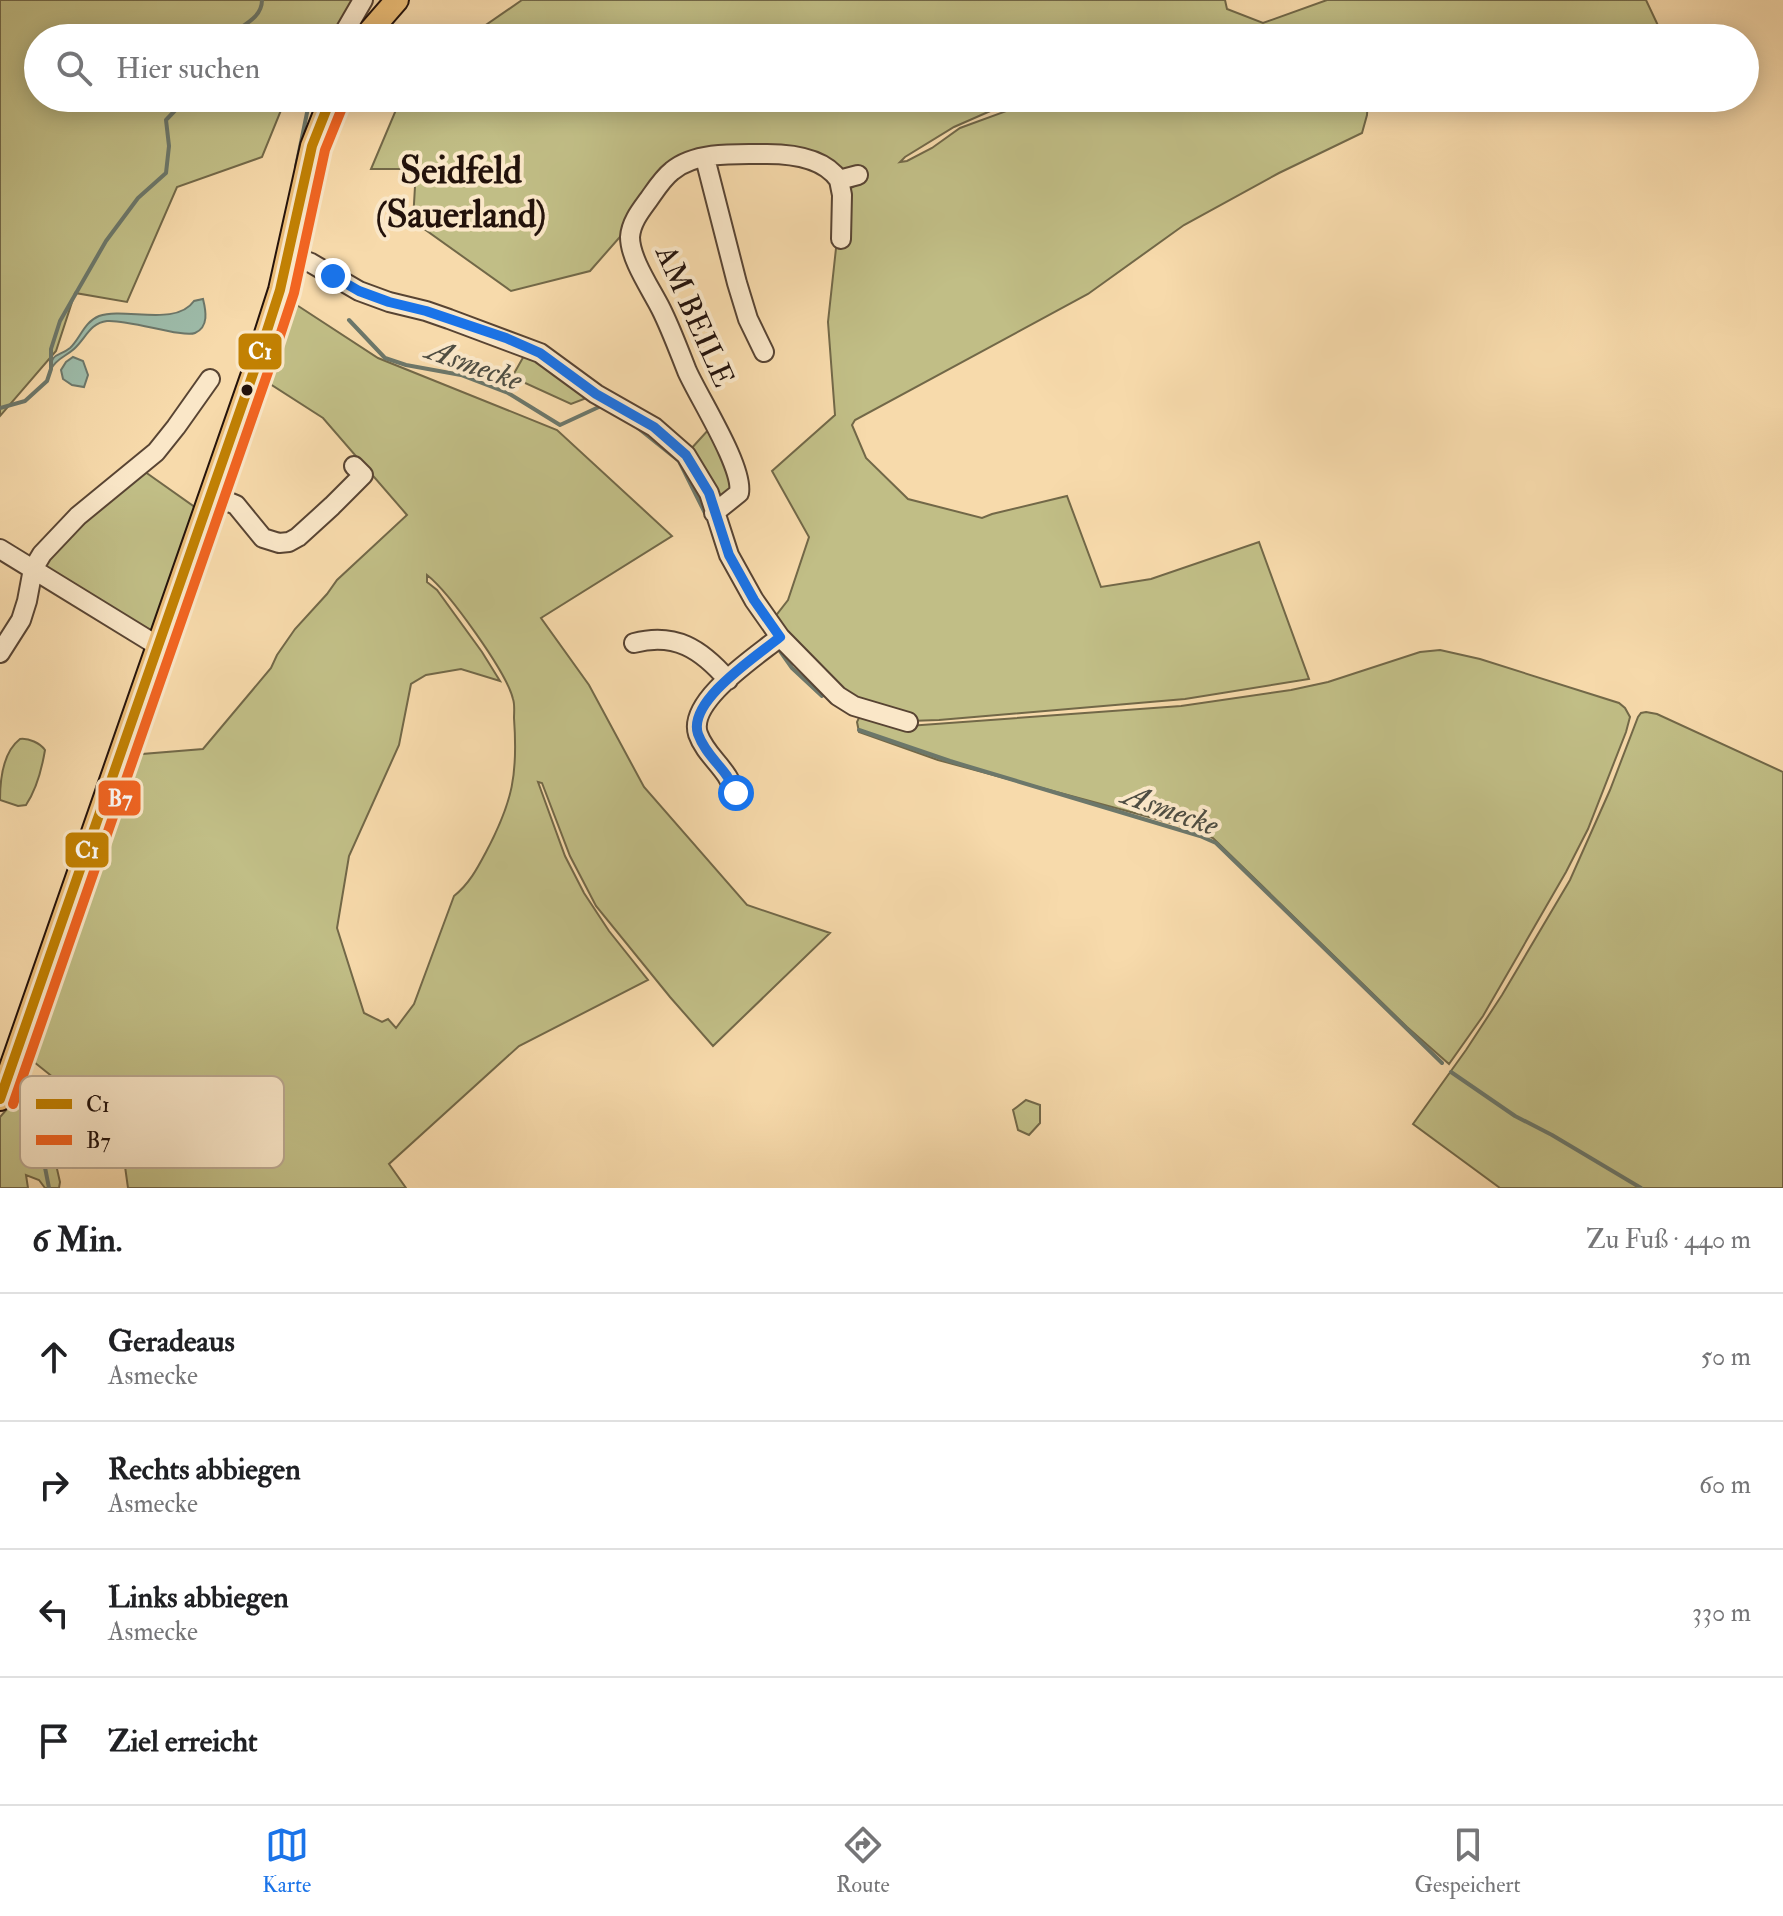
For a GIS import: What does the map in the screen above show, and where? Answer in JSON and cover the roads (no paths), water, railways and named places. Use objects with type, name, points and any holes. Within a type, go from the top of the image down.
[{"type":"main road","points":[[376,24],[397,0]]},
{"type":"main road","points":[[2,1094],[255,368],[280,290],[312,146],[323,112]]},
{"type":"street","points":[[349,24],[363,0]]},
{"type":"street","name":"AM BEILE","points":[[714,513],[739,493],[741,484],[722,437],[688,373],[633,251],[630,236],[636,218],[671,172],[690,161],[705,158],[788,155],[827,168],[839,180]]},
{"type":"street","name":"AM BEILE","points":[[705,158],[737,283],[748,319],[764,352]]},
{"type":"street","points":[[841,239],[842,195],[839,180],[858,175]]},
{"type":"street","points":[[288,254],[311,263],[359,291],[506,338],[540,353],[596,394],[654,427],[686,455],[709,493],[729,555],[754,600],[780,637],[838,696],[854,706],[908,722]]},
{"type":"street","points":[[0,653],[21,620],[33,569],[42,554],[78,516],[156,452],[210,379]]},
{"type":"street","points":[[212,495],[236,505],[263,538],[279,543],[289,542],[314,523],[363,475],[354,466]]},
{"type":"street","points":[[0,549],[158,646]]},
{"type":"street","points":[[736,793],[704,747],[697,719],[704,705],[728,680],[780,637]]},
{"type":"street","points":[[634,643],[649,639],[670,641],[696,650],[728,680]]},
{"type":"waterway","points":[[246,24],[258,13],[262,0]]},
{"type":"waterway","points":[[0,408],[25,401],[47,381],[51,369],[51,349],[60,321],[106,241],[138,198],[166,173],[169,146],[166,120],[174,112]]},
{"type":"waterway","name":"Asmecke","points":[[296,167],[307,112]]},
{"type":"waterway","name":"Asmecke","points":[[349,320],[385,358],[461,375],[508,393],[560,425],[603,407]]},
{"type":"waterway","name":"Asmecke","points":[[638,428],[679,461],[707,517]]},
{"type":"waterway","name":"Asmecke","points":[[780,651],[792,668],[822,696]]},
{"type":"waterway","name":"Asmecke","points":[[859,730],[1216,843],[1442,1063]]},
{"type":"waterway","name":"Asmecke","points":[[1451,1072],[1515,1116],[1641,1188]]},
{"type":"waterway","points":[[9,1098],[20,1104]]},
{"type":"waterway","points":[[45,1168],[49,1188]]},
{"type":"district","name":"Seidfeld (Sauerland)","points":[[461,192]]}]
